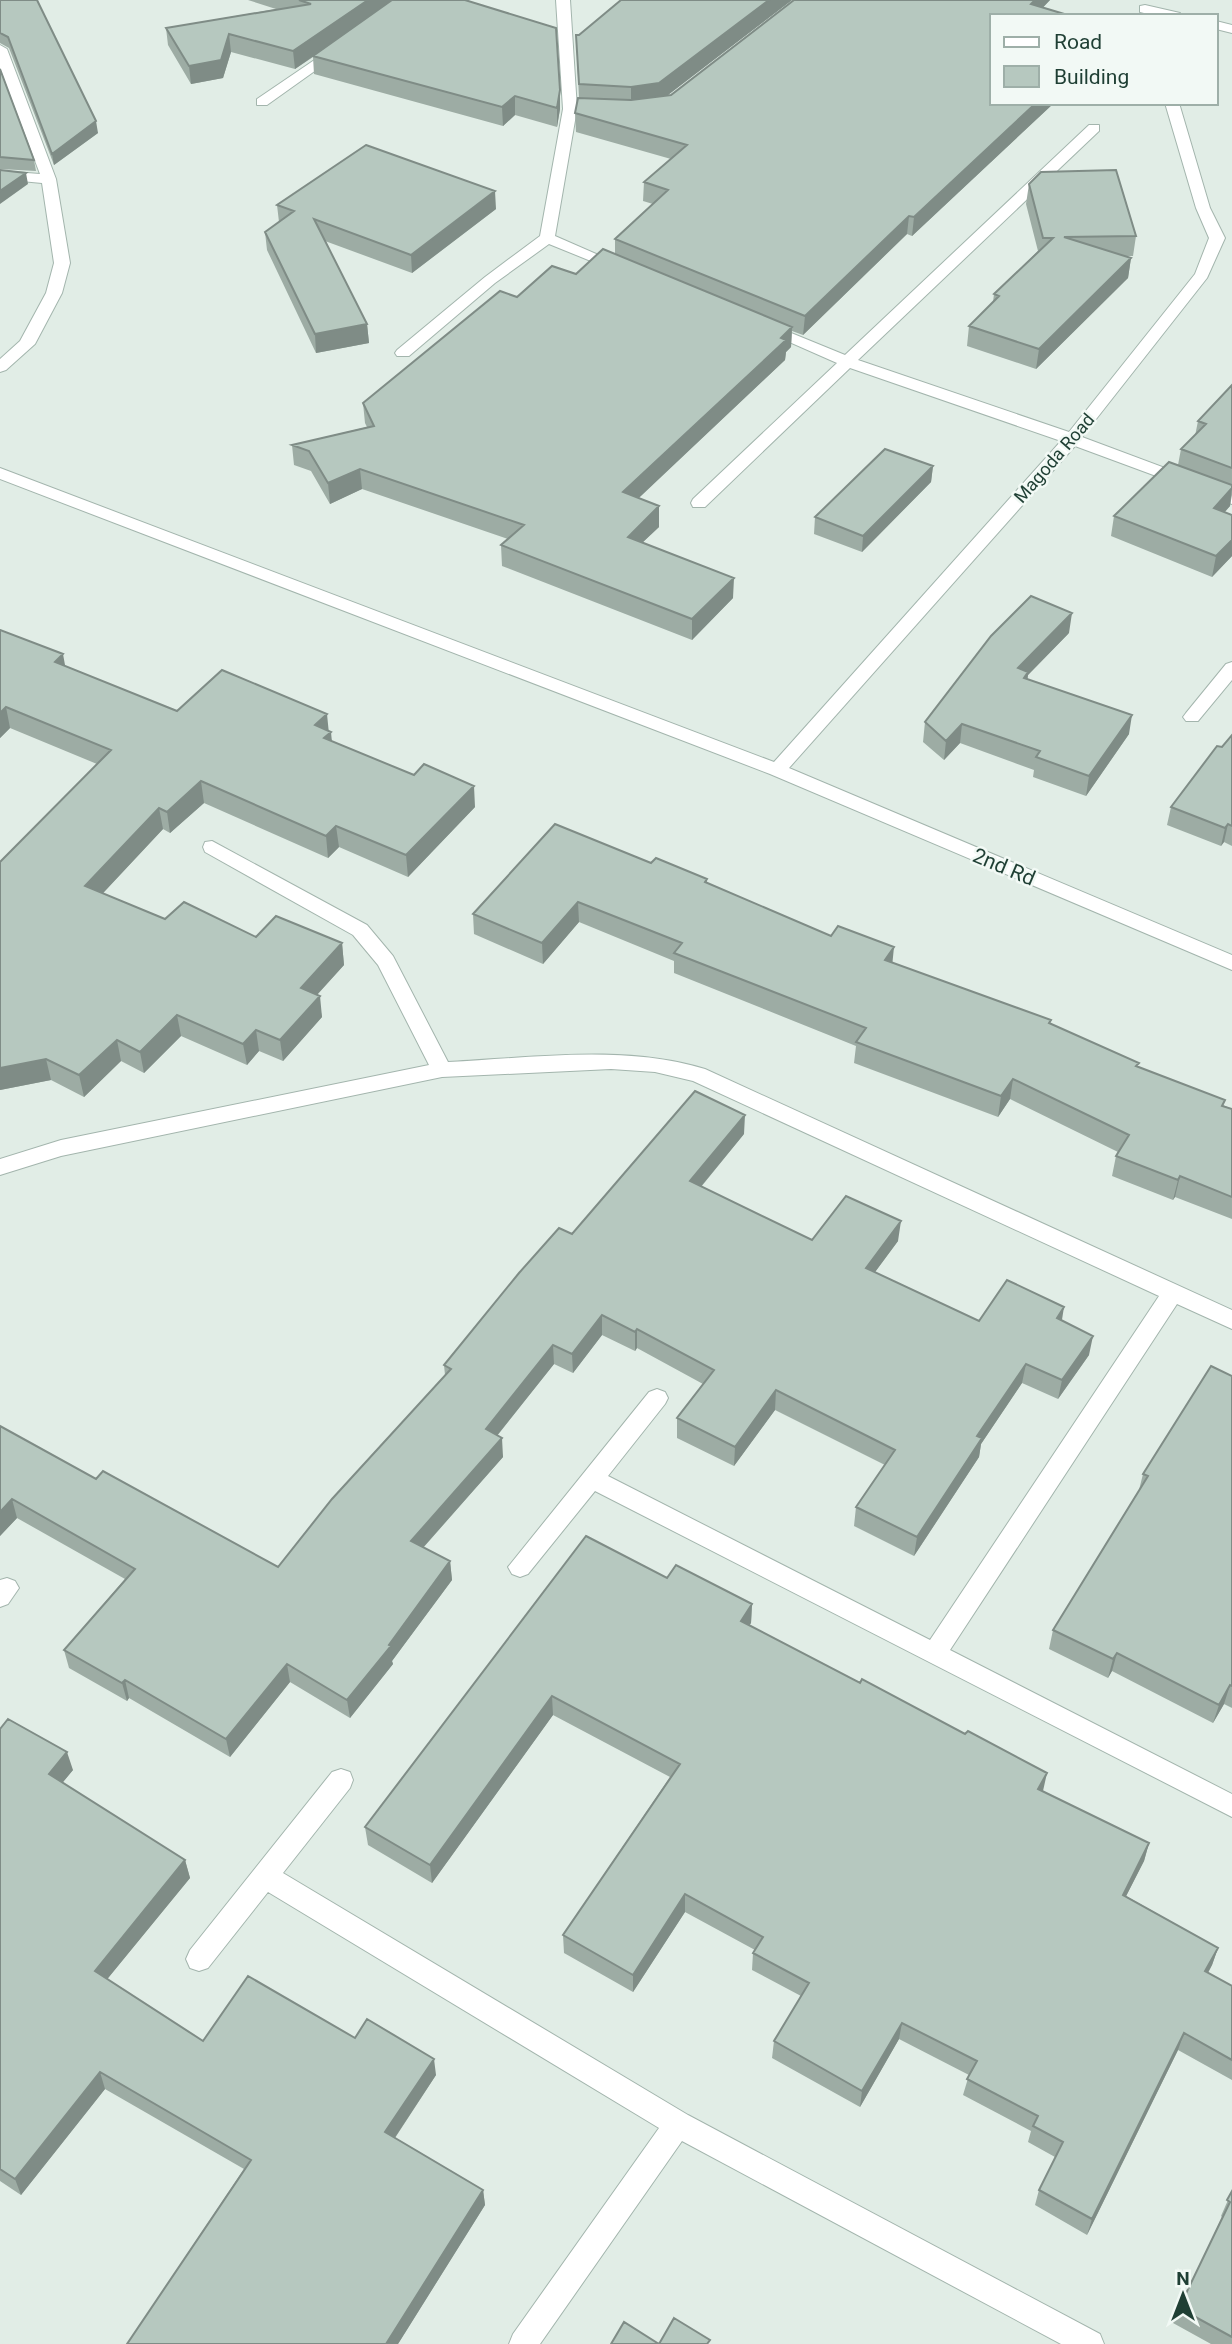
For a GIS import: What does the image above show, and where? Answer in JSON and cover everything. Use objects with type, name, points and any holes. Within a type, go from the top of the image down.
[{"type":"street","points":[[402,353],[490,280],[547,238],[577,109],[564,0]]},
{"type":"street","points":[[1145,8],[1168,14]]},
{"type":"street","points":[[262,102],[351,39]]},
{"type":"street","points":[[0,49],[48,179],[62,263],[54,293],[27,344],[0,367]]},
{"type":"street","name":"Magoda Road","points":[[777,770],[1072,439],[1202,275],[1217,238],[1203,208],[1173,105]]},
{"type":"street","points":[[699,503],[1094,128]]},
{"type":"street","points":[[0,175],[48,179]]},
{"type":"street","points":[[547,238],[635,274]]},
{"type":"street","points":[[747,321],[848,362],[1072,439],[1232,499]]},
{"type":"street","name":"2nd Rd","points":[[0,473],[777,770],[1232,963]]},
{"type":"street","points":[[1192,717],[1232,668]]},
{"type":"street","points":[[212,847],[360,930],[386,961],[442,1070]]},
{"type":"street","points":[[0,1167],[61,1148],[442,1070],[611,1062],[655,1065],[698,1073],[1232,1321]]},
{"type":"street","points":[[934,1653],[1172,1294]]},
{"type":"street","points":[[520,1567],[657,1398]]},
{"type":"street","points":[[591,1478],[1232,1806]]},
{"type":"street","points":[[199,1959],[341,1780]]},
{"type":"street","points":[[265,1876],[678,2124],[1090,2344]]},
{"type":"street","points":[[523,2344],[678,2124]]},
{"type":"building","points":[[0,0],[37,0],[96,121],[52,154],[8,37],[0,33]]},
{"type":"building","points":[[299,0],[368,0],[293,51],[229,34],[221,60],[189,66],[166,28],[311,4]]},
{"type":"building","points":[[392,0],[465,0],[556,28],[560,90],[557,108],[515,96],[502,107],[313,56]]},
{"type":"building","points":[[621,0],[769,0],[659,83],[631,87],[579,84],[576,35]]},
{"type":"building","points":[[794,0],[1035,0],[1031,4],[1064,14],[990,14],[990,105],[1034,105],[914,217],[909,216],[805,316],[615,239],[668,190],[644,182],[687,145],[575,113],[578,98],[631,100],[671,95]]},
{"type":"building","points":[[0,69],[34,160],[0,157]]},
{"type":"building","points":[[366,145],[495,191],[411,255],[314,219],[367,324],[315,334],[265,232],[294,211],[277,205]]},
{"type":"building","points":[[0,170],[26,173],[0,191]]},
{"type":"building","points":[[1116,170],[1136,236],[1064,237],[1131,258],[1039,349],[969,326],[999,296],[994,294],[1053,238],[1043,238],[1029,184],[1041,172]]},
{"type":"building","points":[[603,249],[792,327],[781,338],[786,340],[623,492],[659,506],[628,537],[734,578],[692,619],[501,545],[524,525],[360,469],[328,483],[309,451],[292,445],[374,426],[363,403],[500,291],[517,297],[552,266],[576,274]]},
{"type":"building","points":[[1232,385],[1232,468],[1181,449],[1206,424],[1198,421]]},
{"type":"building","points":[[885,449],[933,466],[863,536],[815,517]]},
{"type":"building","points":[[1169,462],[1232,485],[1214,508],[1232,515],[1232,540],[1216,556],[1114,516]]},
{"type":"building","points":[[1031,596],[1072,613],[1018,668],[1028,672],[1024,678],[1132,715],[1089,776],[1036,757],[1040,751],[962,724],[946,741],[925,722],[991,636]]},
{"type":"building","points":[[0,630],[63,654],[55,662],[177,711],[222,670],[327,714],[315,725],[331,732],[324,738],[414,775],[424,764],[474,786],[406,855],[336,826],[326,836],[201,781],[167,812],[159,808],[85,886],[165,919],[184,902],[256,937],[276,916],[342,943],[301,988],[320,996],[280,1040],[256,1030],[243,1044],[177,1015],[140,1052],[117,1040],[79,1075],[46,1059],[0,1068],[0,862],[111,750],[6,707],[0,713]]},
{"type":"building","points":[[1232,735],[1232,826],[1228,824],[1225,828],[1171,807],[1217,746],[1222,747]]},
{"type":"building","points":[[555,824],[651,863],[656,858],[831,936],[838,926],[894,947],[885,960],[1051,1020],[1049,1023],[1139,1063],[1136,1066],[1225,1100],[1222,1106],[1232,1109],[1232,1197],[1180,1176],[1178,1180],[1116,1156],[1129,1135],[1013,1079],[1001,1096],[856,1042],[866,1028],[674,953],[682,943],[578,902],[542,943],[473,914]]},
{"type":"building","points":[[695,1091],[745,1115],[690,1181],[812,1240],[846,1196],[901,1221],[866,1268],[979,1321],[1007,1280],[1064,1307],[1057,1318],[1093,1336],[1062,1380],[1026,1364],[977,1436],[982,1438],[917,1537],[856,1507],[895,1450],[776,1390],[735,1447],[677,1418],[714,1370],[637,1329],[635,1332],[602,1315],[572,1354],[553,1345],[486,1429],[502,1438],[411,1541],[450,1561],[389,1645],[391,1646],[347,1700],[287,1664],[226,1739],[125,1680],[122,1683],[64,1650],[135,1569],[12,1499],[0,1512],[0,1426],[96,1479],[103,1471],[278,1567],[332,1499],[451,1369],[444,1365],[519,1273],[559,1228],[572,1234]]},
{"type":"building","points":[[1211,1366],[1232,1376],[1232,1686],[1230,1685],[1219,1705],[1117,1653],[1113,1659],[1053,1630],[1148,1476],[1143,1474]]},
{"type":"building","points":[[586,1536],[667,1578],[676,1565],[752,1604],[741,1621],[860,1683],[862,1679],[965,1734],[968,1731],[1047,1773],[1038,1789],[1149,1843],[1123,1895],[1218,1948],[1205,1971],[1232,1986],[1232,2060],[1184,2033],[1092,2219],[1039,2190],[1063,2142],[1033,2126],[1038,2116],[967,2079],[977,2061],[902,2023],[862,2091],[774,2041],[809,1983],[753,1953],[763,1937],[685,1894],[633,1975],[563,1935],[680,1764],[552,1696],[430,1865],[365,1827]]},
{"type":"building","points":[[8,1719],[67,1752],[49,1774],[185,1860],[95,1971],[203,2041],[248,1976],[355,2038],[367,2019],[434,2059],[385,2132],[483,2190],[386,2344],[127,2344],[251,2160],[100,2072],[15,2179],[0,2169],[0,1729]]},
{"type":"building","points":[[1232,2191],[1232,2337],[1179,2308],[1230,2202],[1227,2200]]},
{"type":"building","points":[[674,2318],[710,2340],[707,2344],[659,2344]]},
{"type":"building","points":[[624,2322],[659,2344],[611,2344]]}]
